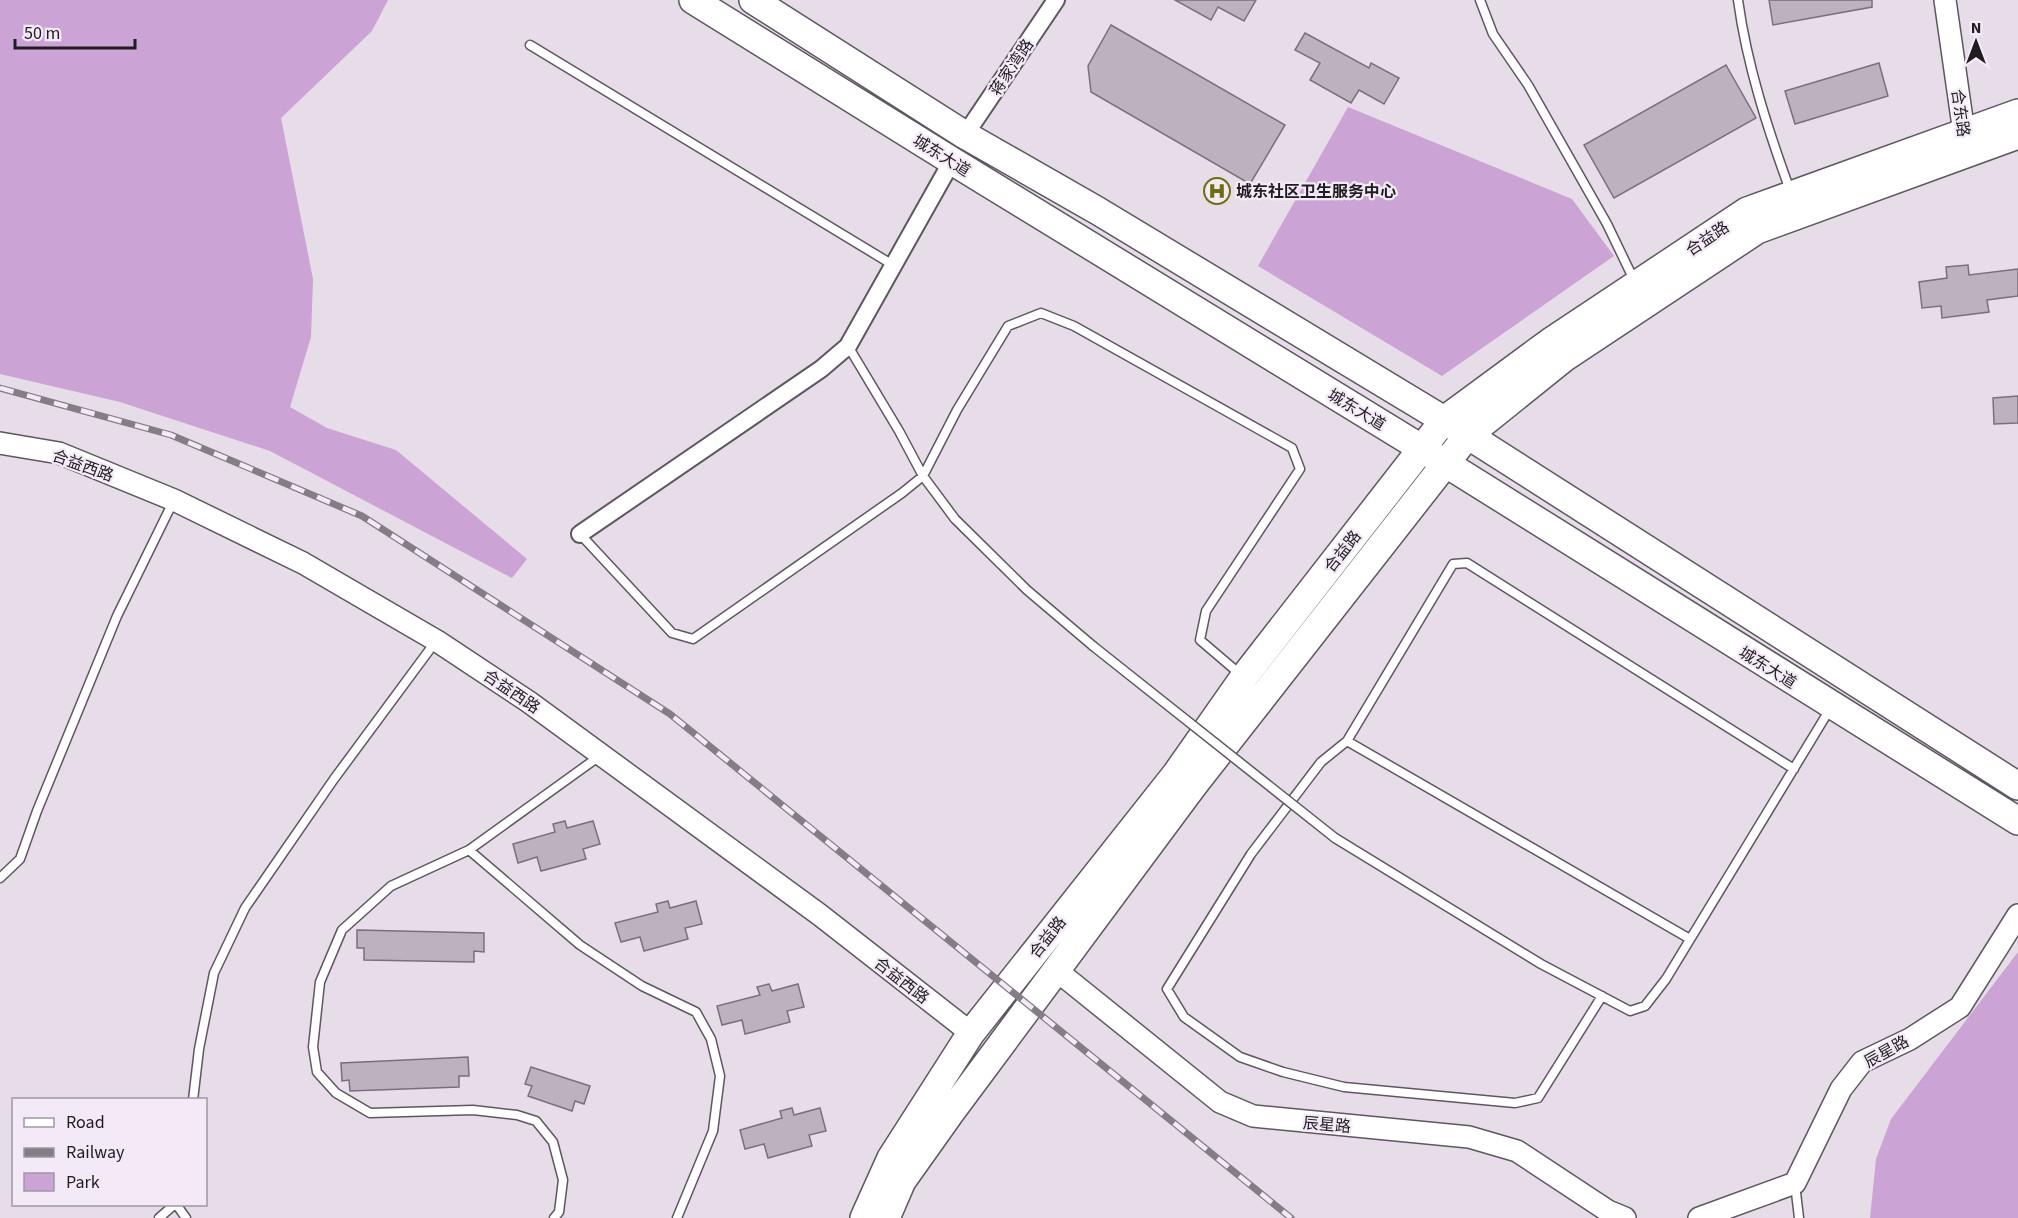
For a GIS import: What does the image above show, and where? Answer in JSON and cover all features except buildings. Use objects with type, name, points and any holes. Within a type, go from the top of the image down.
[{"type":"main road","name":"城东大道","points":[[693,0],[1421,448],[2018,821]]},
{"type":"main road","name":"城东大道","points":[[753,0],[965,135],[1098,212],[1444,420],[2018,786]]},
{"type":"main road","name":"合益路","points":[[886,1218],[902,1181],[1056,970],[1193,786],[1467,436],[1564,358],[1757,230],[1965,143],[2018,113]]},
{"type":"main road","name":"合益路","points":[[864,1218],[891,1158],[971,1033],[1176,774],[1244,677],[1444,420],[1550,342],[1747,211],[1791,195],[1965,143],[2018,135]]},
{"type":"street","name":"蒋家湾路","points":[[965,135],[1056,0]]},
{"type":"street","name":"合东路","points":[[1945,0],[1965,143]]},
{"type":"street","points":[[580,534],[821,369],[848,346],[952,161]]},
{"type":"street","name":"合益西路","points":[[0,443],[59,453],[174,501],[303,563],[437,641],[529,702],[820,915],[971,1033]]},
{"type":"street","name":"辰星路","points":[[1795,1183],[1841,1089],[1862,1062],[1910,1039],[1960,1007],[2018,915]]},
{"type":"street","name":"辰星路","points":[[1056,970],[1220,1102],[1253,1116],[1469,1137],[1517,1151],[1608,1211],[1626,1218]]},
{"type":"street","points":[[1699,1218],[1763,1197],[1795,1183]]},
{"type":"lane","points":[[1480,0],[1493,34],[1528,85],[1607,224],[1636,285]]},
{"type":"lane","points":[[1738,0],[1742,32],[1770,134],[1791,195]]},
{"type":"lane","points":[[530,45],[893,265]]},
{"type":"lane","points":[[580,534],[672,633],[693,639],[923,477],[957,410],[1008,326],[1041,312],[1074,326],[1292,448],[1300,469],[1206,611],[1200,640],[1244,677]]},
{"type":"lane","points":[[848,346],[899,431],[923,477],[955,519],[1027,590],[1093,646],[1335,838],[1541,964],[1630,1011],[1645,1006],[1666,979],[1832,706]]},
{"type":"lane","points":[[0,878],[20,859],[37,811],[117,616],[174,501]]},
{"type":"lane","points":[[1602,996],[1538,1098],[1515,1103],[1344,1087],[1283,1072],[1240,1057],[1184,1017],[1167,989],[1251,854],[1322,762],[1347,741],[1453,564],[1467,563],[1794,769]]},
{"type":"lane","points":[[193,1098],[214,973],[245,908],[334,779],[437,641]]},
{"type":"lane","points":[[1347,741],[1690,939]]},
{"type":"lane","points":[[554,1218],[559,1212],[563,1180],[554,1142],[536,1121],[517,1115],[473,1110],[370,1113],[336,1093],[317,1072],[313,1047],[320,982],[342,930],[392,886],[469,850],[602,755]]},
{"type":"lane","points":[[469,850],[580,945],[642,986],[696,1012],[711,1039],[720,1076],[713,1131],[677,1218]]},
{"type":"lane","points":[[1795,1183],[1799,1218]]},
{"type":"lane","points":[[159,1218],[174,1206]]},
{"type":"green space","points":[[0,0],[388,0],[372,31],[281,118],[313,279],[311,337],[290,407],[327,428],[396,450],[527,559],[512,578],[270,451],[120,402],[0,374]]},
{"type":"green space","points":[[1348,107],[1572,199],[1614,256],[1442,376],[1258,266]]},
{"type":"green space","points":[[2018,952],[2018,1218],[1870,1218],[1876,1159],[1891,1119]]},
{"type":"railway","points":[[0,388],[171,435],[362,516],[670,714],[1291,1218]]},
{"type":"place","name":"城东社区卫生服务中心","points":[[1217,191]]}]
